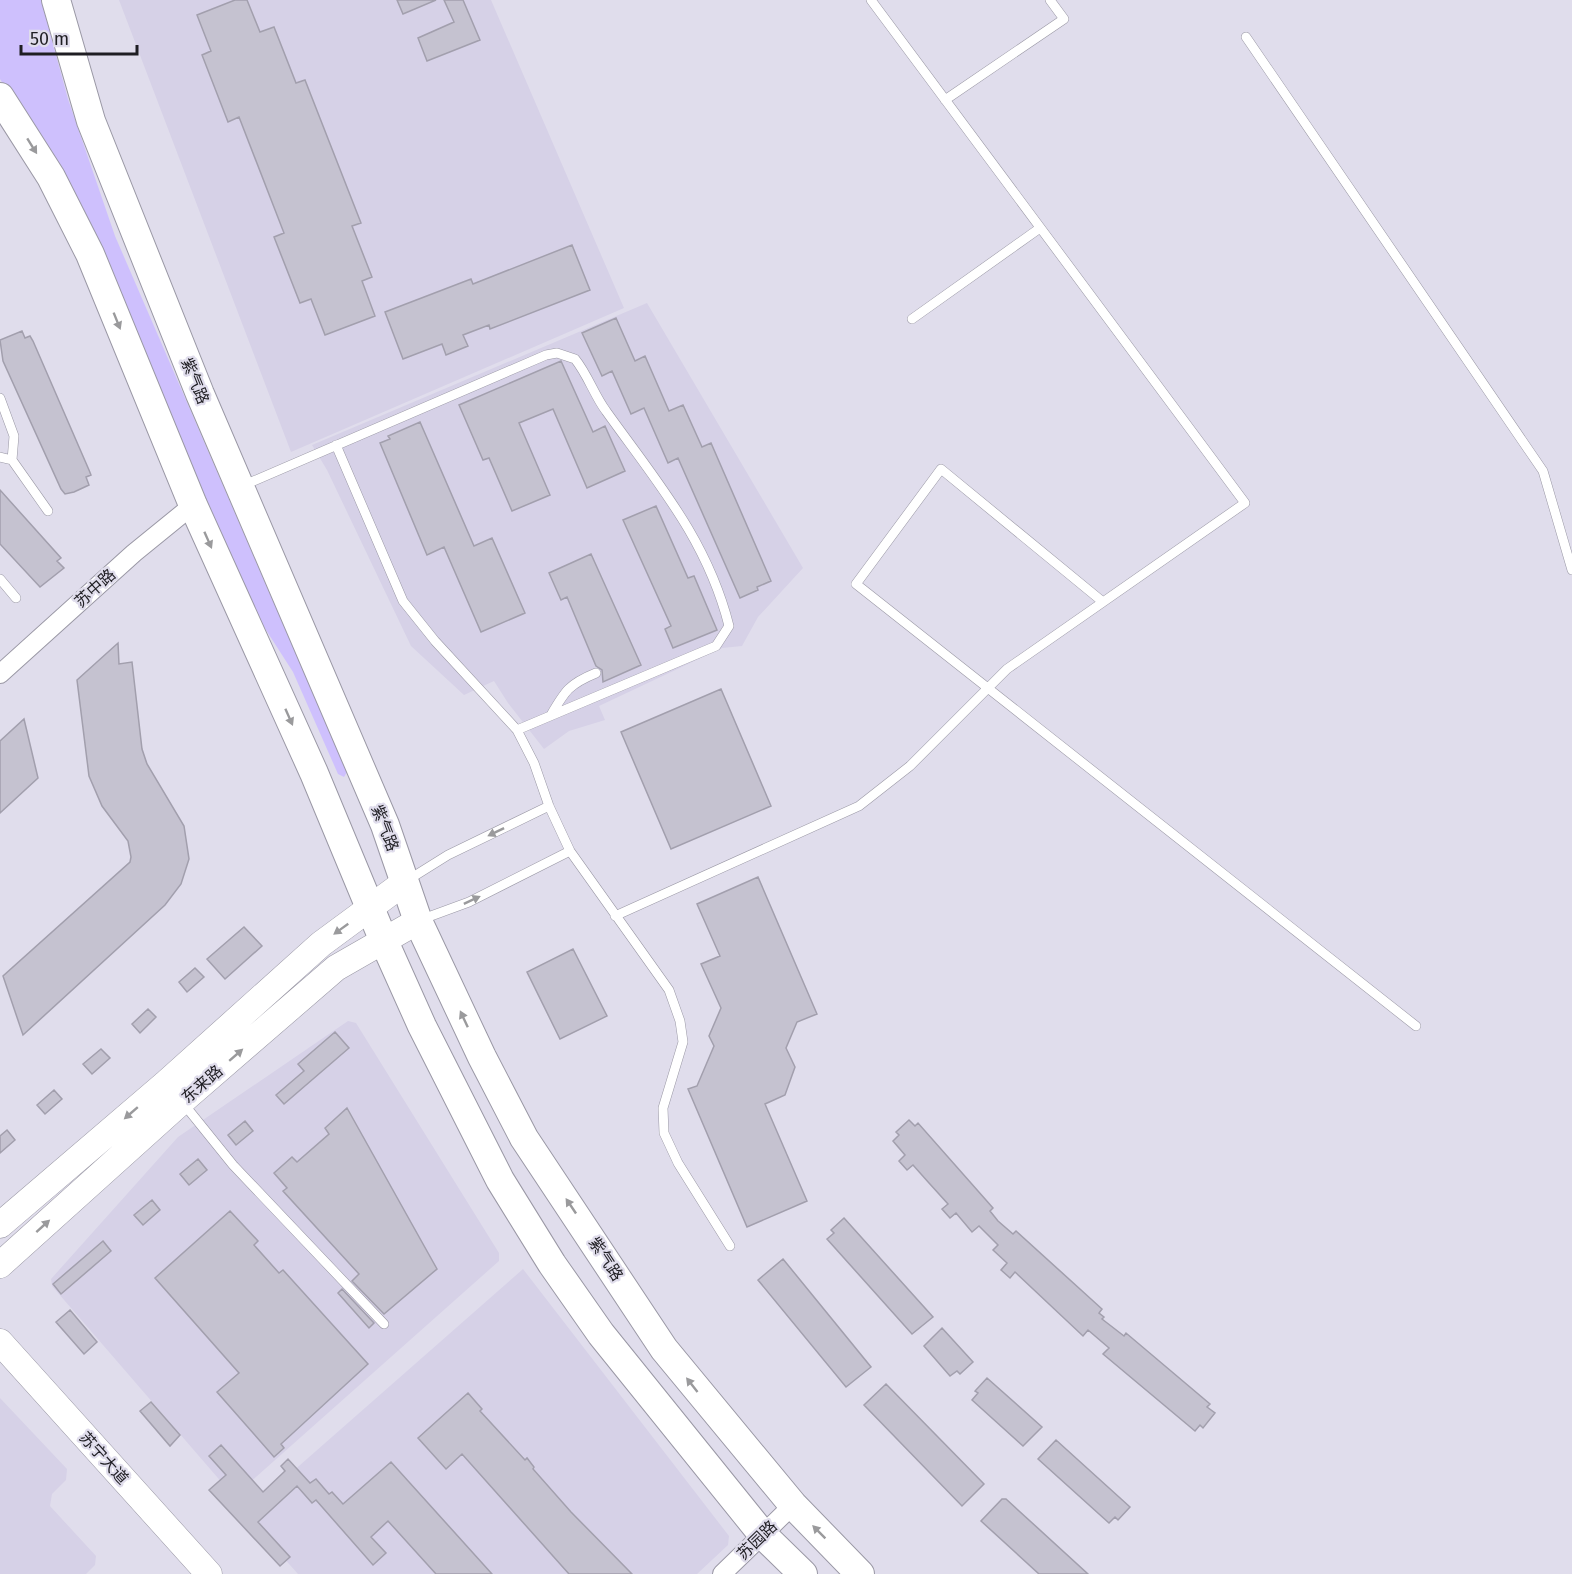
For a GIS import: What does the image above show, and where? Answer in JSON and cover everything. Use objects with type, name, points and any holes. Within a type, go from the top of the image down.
[{"type":"main road","name":"紫气路","points":[[56,0],[91,121],[240,487],[385,825],[418,921],[482,1057],[524,1138],[664,1349],[793,1505],[860,1574]]},
{"type":"main road","points":[[0,97],[51,177],[90,254],[193,505],[314,773],[383,939],[500,1180],[552,1264],[602,1334],[763,1535],[803,1574]]},
{"type":"main road","points":[[314,773],[332,784],[344,784],[352,778],[358,760]]},
{"type":"main road","points":[[447,1074],[451,1061],[457,1054],[469,1051],[482,1057]]},
{"type":"street","name":"苏中路","points":[[0,674],[134,553],[193,505]]},
{"type":"street","name":"东来路","points":[[0,1266],[321,944],[405,882]]},
{"type":"street","name":"东来路","points":[[0,1225],[336,968],[418,921]]},
{"type":"street","name":"苏宁大道","points":[[0,1342],[209,1574]]},
{"type":"street","name":"苏园路","points":[[722,1574],[793,1505]]},
{"type":"lane","points":[[615,916],[859,806],[910,766],[1007,669],[1245,503],[871,0]]},
{"type":"lane","points":[[945,100],[1064,19],[1050,0]]},
{"type":"lane","points":[[1246,37],[1544,471],[1572,570]]},
{"type":"lane","points":[[912,320],[1040,228]]},
{"type":"lane","points":[[240,487],[546,355],[567,354],[581,367],[607,413],[685,520],[724,608],[729,626],[716,646],[517,730]]},
{"type":"lane","points":[[0,398],[14,436],[12,460],[48,511]]},
{"type":"lane","points":[[336,445],[403,601],[435,641],[517,730],[534,763],[549,806],[570,851],[669,990],[680,1021],[683,1042],[663,1108],[664,1132],[678,1163],[730,1246]]},
{"type":"lane","points":[[0,458],[12,460]]},
{"type":"lane","points":[[1103,602],[941,469],[856,584],[1416,1026]]},
{"type":"lane","points":[[0,579],[16,598]]},
{"type":"lane","points":[[551,715],[565,691],[575,681],[596,673]]},
{"type":"lane","points":[[405,882],[448,855],[549,806]]},
{"type":"lane","points":[[418,921],[469,902],[570,851]]},
{"type":"lane","points":[[173,1093],[233,1165],[384,1324]]},
{"type":"shaded area","points":[[0,0],[41,0],[68,99],[115,236],[347,772],[344,777],[338,774],[293,672],[257,616],[89,229],[0,79]]},
{"type":"shaded area","points":[[119,0],[491,0],[624,308],[291,452]]},
{"type":"shaded area","points":[[647,303],[803,568],[758,617],[742,646],[722,648],[599,706],[605,720],[569,731],[544,749],[494,681],[464,695],[411,646],[327,470],[312,445]]},
{"type":"shaded area","points":[[348,1021],[356,1023],[499,1253],[499,1261],[239,1492],[230,1492],[52,1286],[51,1279],[178,1137]]},
{"type":"shaded area","points":[[523,1269],[729,1536],[728,1545],[697,1574],[298,1574],[248,1518],[249,1510]]},
{"type":"shaded area","points":[[0,1398],[67,1469],[66,1480],[52,1494],[50,1506],[96,1556],[95,1565],[86,1574],[0,1574]]},
{"type":"building","points":[[235,0],[247,0],[260,32],[274,27],[296,83],[305,80],[361,223],[352,226],[372,277],[362,281],[375,316],[325,335],[311,299],[300,303],[274,237],[284,233],[239,117],[228,122],[202,55],[211,51],[197,15]]},
{"type":"building","points":[[397,0],[436,0],[403,14]]},
{"type":"building","points":[[444,0],[463,0],[480,40],[427,61],[418,38],[454,22]]},
{"type":"building","points":[[572,245],[590,290],[490,329],[489,325],[463,335],[468,346],[446,355],[442,344],[403,359],[385,312],[471,279],[473,284]]},
{"type":"building","points":[[616,318],[635,361],[645,356],[669,411],[683,405],[702,447],[711,443],[771,581],[757,587],[758,590],[740,598],[678,458],[668,463],[644,408],[631,414],[612,371],[602,376],[582,333]]},
{"type":"building","points":[[22,331],[25,338],[30,336],[33,341],[91,475],[86,477],[89,485],[74,492],[65,494],[61,489],[3,361],[0,340]]},
{"type":"building","points":[[561,361],[593,432],[605,426],[625,471],[587,488],[553,409],[519,423],[550,495],[512,511],[489,458],[483,460],[459,405]]},
{"type":"building","points":[[420,422],[474,546],[492,538],[525,613],[481,632],[444,547],[427,555],[380,443],[390,439],[388,436]]},
{"type":"building","points":[[0,490],[61,558],[57,561],[64,568],[40,587],[0,544]]},
{"type":"building","points":[[656,506],[688,578],[694,576],[717,630],[673,648],[665,629],[671,626],[623,520]]},
{"type":"building","points":[[591,554],[641,665],[603,682],[602,670],[596,666],[567,597],[561,600],[549,573]]},
{"type":"building","points":[[118,643],[119,664],[132,662],[142,749],[147,764],[184,826],[189,859],[181,884],[165,905],[23,1035],[3,976],[130,862],[128,841],[102,806],[89,776],[77,680]]},
{"type":"building","points":[[721,689],[771,806],[671,849],[621,732]]},
{"type":"building","points":[[24,719],[38,778],[0,813],[0,741]]},
{"type":"building","points":[[758,877],[817,1014],[797,1022],[786,1048],[795,1067],[785,1095],[765,1104],[807,1201],[747,1227],[688,1089],[697,1086],[714,1046],[709,1036],[721,1008],[701,964],[720,956],[697,904]]},
{"type":"building","points":[[244,927],[262,946],[225,979],[207,959]]},
{"type":"building","points":[[573,949],[607,1016],[560,1039],[527,972]]},
{"type":"building","points":[[195,968],[204,977],[187,992],[179,982]]},
{"type":"building","points":[[148,1009],[156,1017],[140,1033],[132,1024]]},
{"type":"building","points":[[335,1032],[349,1048],[284,1104],[276,1095],[304,1071],[298,1064]]},
{"type":"building","points":[[101,1049],[110,1058],[92,1074],[83,1064]]},
{"type":"building","points":[[54,1090],[62,1099],[45,1114],[37,1105]]},
{"type":"building","points":[[347,1108],[437,1269],[384,1314],[352,1281],[359,1274],[283,1191],[287,1188],[274,1173],[292,1157],[297,1162],[329,1134],[325,1128]]},
{"type":"building","points":[[909,1120],[915,1126],[918,1123],[993,1208],[990,1211],[998,1221],[1013,1234],[1016,1231],[1102,1309],[1099,1313],[1104,1317],[1102,1319],[1124,1336],[1126,1333],[1210,1404],[1207,1407],[1215,1413],[1203,1428],[1200,1425],[1195,1431],[1103,1354],[1109,1348],[1088,1330],[1083,1336],[1015,1272],[1010,1278],[1001,1270],[1007,1263],[993,1250],[998,1245],[979,1226],[972,1232],[956,1213],[950,1218],[942,1209],[948,1204],[913,1165],[907,1170],[899,1161],[905,1155],[893,1141],[899,1135],[896,1132]]},
{"type":"building","points":[[245,1121],[253,1131],[236,1145],[228,1135]]},
{"type":"building","points":[[7,1130],[15,1140],[0,1153],[0,1136]]},
{"type":"building","points":[[198,1159],[207,1170],[189,1185],[180,1174]]},
{"type":"building","points":[[152,1200],[160,1210],[143,1225],[134,1215]]},
{"type":"building","points":[[230,1211],[258,1241],[254,1245],[279,1273],[283,1270],[368,1364],[281,1444],[284,1448],[274,1457],[217,1392],[239,1373],[155,1278]]},
{"type":"building","points":[[844,1218],[933,1317],[912,1334],[827,1239],[834,1233],[831,1230]]},
{"type":"building","points":[[103,1241],[111,1251],[61,1294],[53,1284]]},
{"type":"building","points":[[783,1259],[871,1367],[846,1387],[758,1280]]},
{"type":"building","points":[[342,1289],[374,1323],[369,1328],[338,1293]]},
{"type":"building","points":[[70,1310],[97,1342],[84,1354],[56,1322]]},
{"type":"building","points":[[942,1328],[973,1362],[960,1374],[957,1371],[950,1376],[924,1346]]},
{"type":"building","points":[[987,1378],[1042,1427],[1023,1446],[972,1400],[978,1393],[975,1391]]},
{"type":"building","points":[[886,1384],[984,1484],[962,1506],[864,1405]]},
{"type":"building","points":[[468,1393],[482,1409],[480,1411],[525,1460],[527,1458],[534,1467],[533,1469],[571,1512],[632,1574],[569,1574],[462,1454],[446,1469],[418,1438]]},
{"type":"building","points":[[151,1402],[180,1435],[170,1446],[140,1411]]},
{"type":"building","points":[[1056,1440],[1130,1507],[1118,1520],[1115,1517],[1109,1523],[1038,1459]]},
{"type":"building","points":[[221,1445],[263,1492],[285,1471],[281,1466],[288,1459],[310,1483],[316,1479],[329,1494],[332,1492],[343,1504],[391,1462],[492,1574],[436,1574],[388,1521],[371,1537],[386,1553],[373,1565],[316,1500],[312,1503],[297,1486],[258,1522],[290,1557],[280,1566],[209,1490],[226,1475],[209,1456]]},
{"type":"building","points":[[1002,1499],[1006,1499],[1088,1574],[1039,1574],[981,1521]]}]
